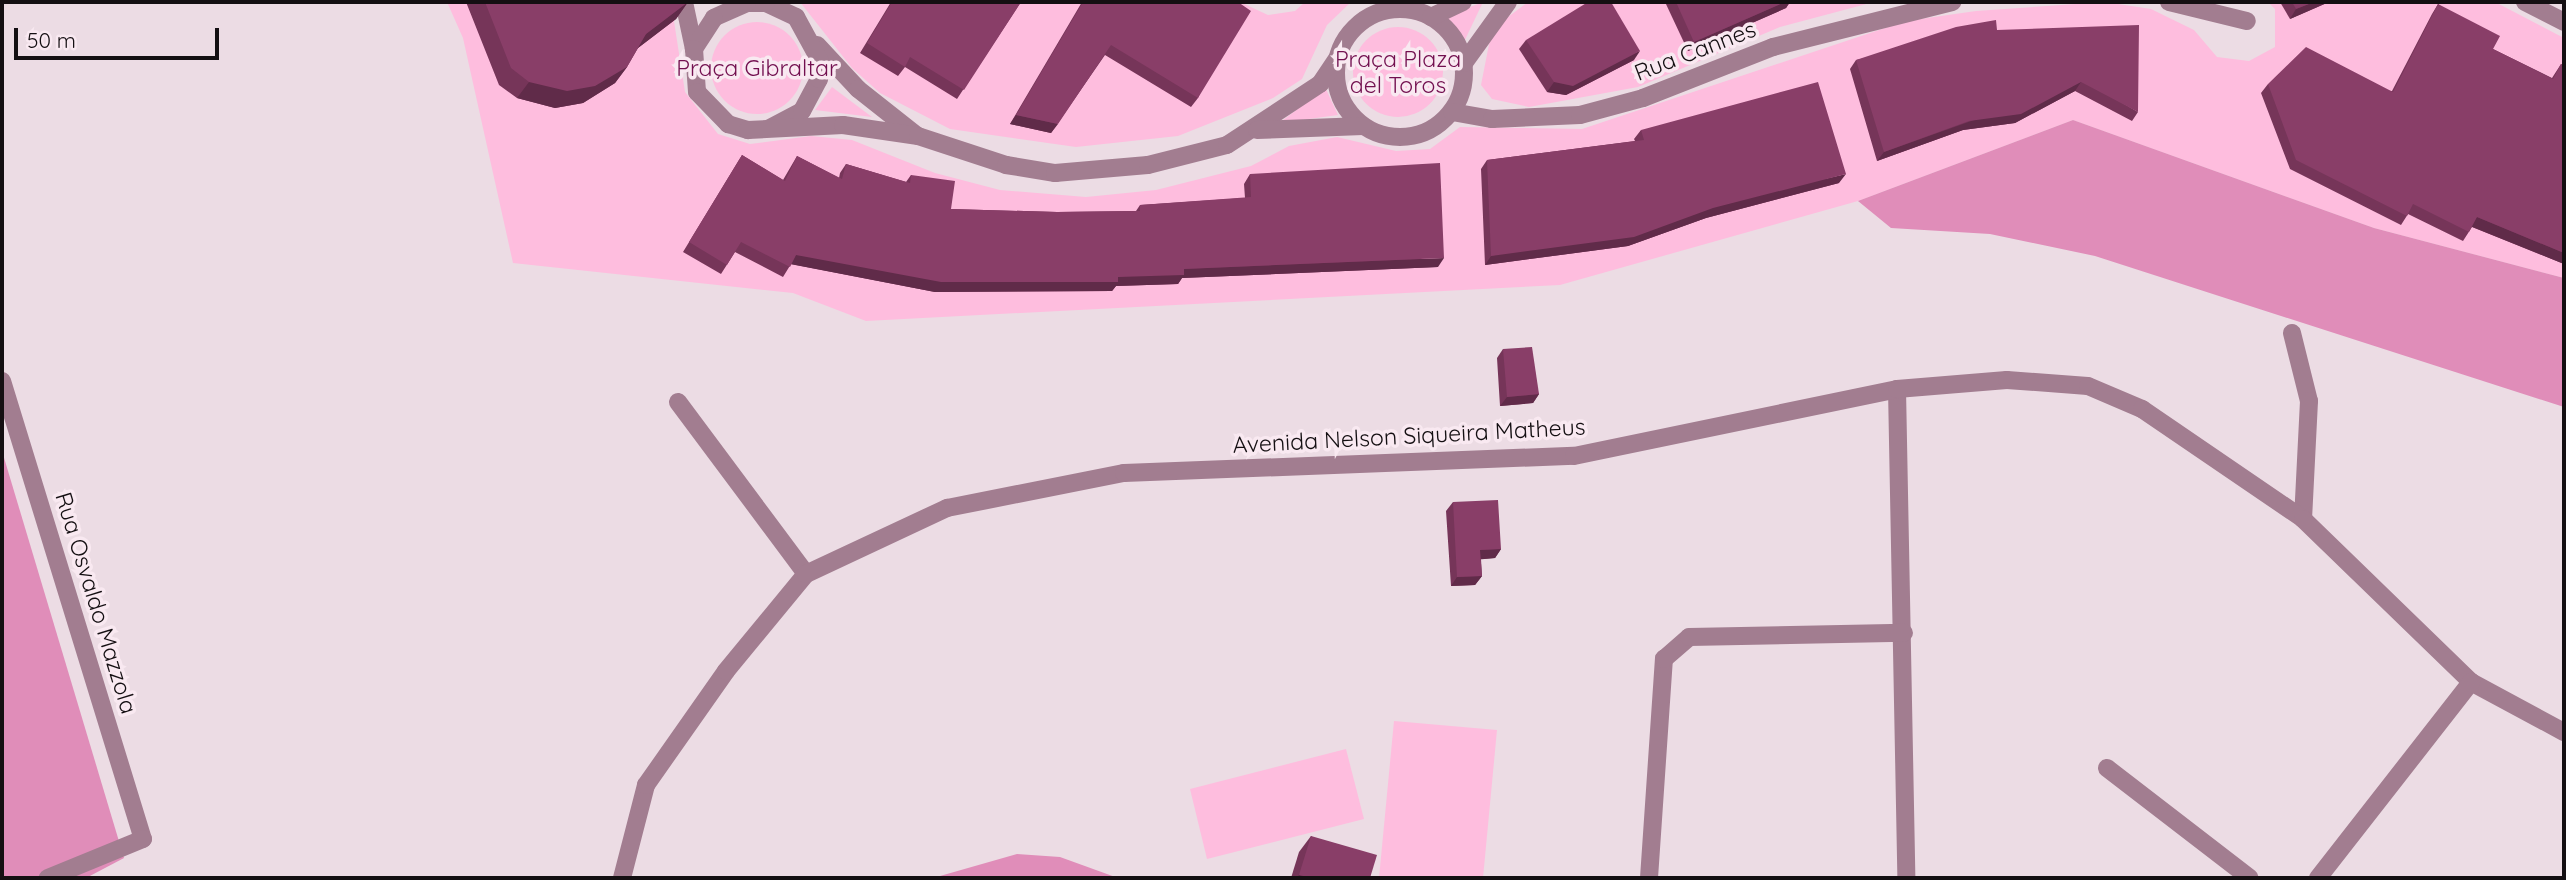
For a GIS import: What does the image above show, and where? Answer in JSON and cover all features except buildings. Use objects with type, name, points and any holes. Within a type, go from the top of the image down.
[{"type":"street","points":[[684,2],[694,49],[697,92],[709,111],[727,124],[770,128],[843,125],[918,136],[994,162],[1055,173],[1148,165],[1257,130],[1363,126],[1410,137],[1452,112],[1463,89],[1464,63],[1453,36],[1431,17]]},
{"type":"street","points":[[694,49],[701,33],[729,8],[765,2],[796,17],[816,44],[858,89],[918,136]]},
{"type":"street","points":[[1257,130],[1320,84],[1353,29],[1381,12],[1431,17],[1463,2]]},
{"type":"street","points":[[1464,63],[1508,2]]},
{"type":"street","name":"Rua Cannes","points":[[1452,112],[1492,119],[1580,115],[1643,98],[1785,43],[1952,2]]},
{"type":"street","points":[[2169,2],[2247,21]]},
{"type":"street","points":[[2525,2],[2564,22]]},
{"type":"street","points":[[770,128],[788,122],[812,97],[820,61],[816,44]]},
{"type":"street","points":[[1337,59],[1340,97],[1363,126]]},
{"type":"street","points":[[2292,333],[2309,401],[2303,519]]},
{"type":"street","name":"Avenida Nelson Siqueira Matheus","points":[[622,878],[646,785],[726,671],[806,573],[947,508],[1124,473],[1574,456],[1897,389],[2007,380],[2088,386],[2141,409],[2303,519],[2471,682],[2564,732]]},
{"type":"street","name":"Rua Osvaldo Mazzola","points":[[2,381],[143,839],[48,878]]},
{"type":"street","points":[[1897,389],[1904,632],[1906,878]]},
{"type":"street","points":[[678,402],[806,573]]},
{"type":"street","points":[[1649,878],[1664,659],[1689,638],[1904,632]]},
{"type":"street","points":[[2318,878],[2471,682]]},
{"type":"street","points":[[2107,768],[2250,878]]},
{"type":"green space","points":[[447,2],[671,2],[685,92],[718,134],[750,144],[811,136],[852,140],[935,173],[1000,190],[1086,197],[1156,190],[1251,166],[1289,146],[1337,137],[1396,151],[1430,149],[1460,127],[1582,129],[1906,21],[1976,11],[2105,2],[2151,9],[2194,30],[2217,57],[2249,61],[2275,47],[2275,9],[2268,2],[2495,2],[2564,38],[2564,278],[2374,228],[2073,120],[1858,201],[1560,285],[866,321],[793,293],[513,263],[463,38]]},
{"type":"green space","points":[[800,2],[1240,2],[1268,15],[1295,11],[1305,2],[1351,2],[1327,25],[1302,79],[1273,98],[1178,136],[1076,147],[950,129],[880,93],[852,68]]},
{"type":"green space","points":[[1483,2],[1463,44],[1444,17]]},
{"type":"green space","points":[[1528,2],[1874,2],[1780,27],[1638,87],[1529,107],[1492,99],[1481,85],[1492,29]]},
{"type":"green space","name":"Praça Gibraltar","points":[[757,22],[775,26],[789,36],[799,50],[803,68],[799,86],[789,100],[775,110],[757,114],[739,110],[725,100],[715,86],[711,68],[715,50],[725,36],[739,26]]},
{"type":"green space","name":"Praça Plaza del Toros","points":[[1398,27],[1415,30],[1430,40],[1440,55],[1443,72],[1440,89],[1430,104],[1415,114],[1398,117],[1381,114],[1366,104],[1356,89],[1353,72],[1356,55],[1366,40],[1381,30]]},
{"type":"green space","points":[[832,87],[872,117],[815,110]]},
{"type":"green space","points":[[1325,87],[1338,115],[1279,123],[1307,102]]},
{"type":"green space","points":[[1394,721],[1497,730],[1483,878],[1379,878]]},
{"type":"green space","points":[[1346,749],[1364,819],[1207,859],[1190,789]]},
{"type":"shaded area","points":[[2073,120],[2374,228],[2564,278],[2564,407],[2095,256],[1990,234],[1891,228],[1858,201]]},
{"type":"shaded area","points":[[2,451],[124,858],[86,878],[2,878]]},
{"type":"shaded area","points":[[1017,854],[1060,857],[1118,878],[933,878]]}]
